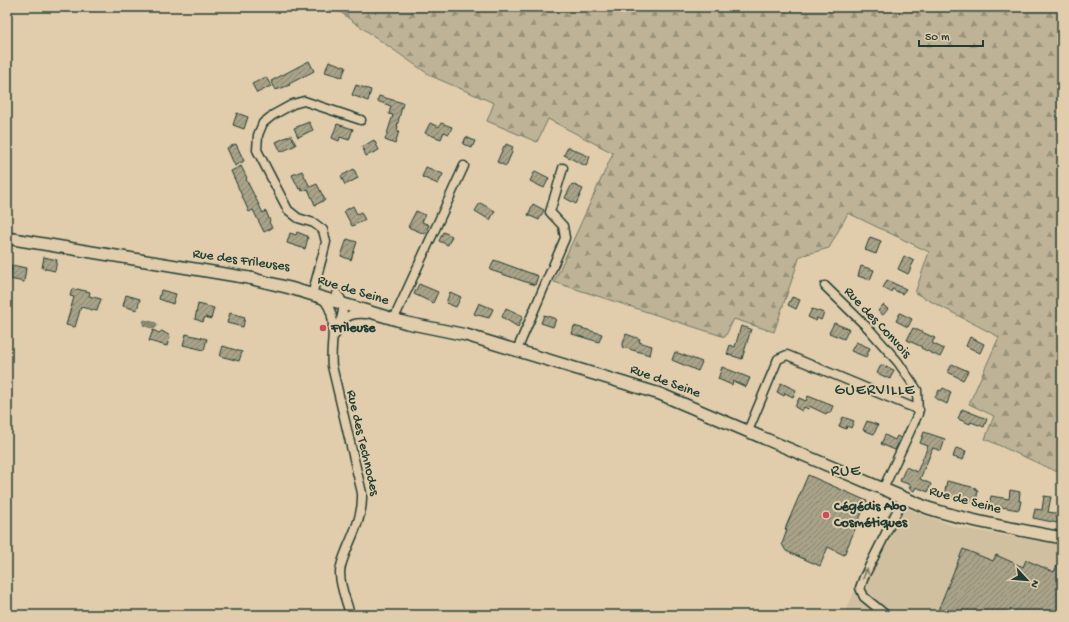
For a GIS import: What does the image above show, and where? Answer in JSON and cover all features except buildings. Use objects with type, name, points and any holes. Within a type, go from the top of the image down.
[{"type":"street","points":[[315,293],[326,242],[323,230],[314,223],[298,218],[288,210],[257,150],[258,136],[263,123],[272,115],[293,104],[304,101],[361,120]]},
{"type":"street","points":[[397,312],[464,166]]},
{"type":"street","points":[[517,350],[565,238],[563,226],[550,212],[563,168]]},
{"type":"street","name":"Rue des Frileuses","points":[[7,238],[249,278],[292,283],[315,293],[397,312],[466,335]]},
{"type":"street","name":"Rue des Convois","points":[[825,286],[869,329],[898,362],[917,390],[919,410],[915,423],[884,489]]},
{"type":"street","name":"Rue des Technodes","points":[[315,293],[329,307],[332,318],[331,359],[333,374],[363,502],[360,516],[344,556],[340,572],[342,588],[350,615]]},
{"type":"street","points":[[332,318],[335,309],[342,300]]},
{"type":"street","name":"Rue des Technodes","points":[[332,343],[343,312],[342,300]]},
{"type":"street","name":"Rue de Seine","points":[[342,300],[380,315],[420,326],[466,335],[660,394],[928,508],[957,517],[1062,538]]},
{"type":"street","points":[[338,326],[344,318],[352,314],[358,313],[380,315]]},
{"type":"street","points":[[748,431],[778,359],[787,355],[919,410]]},
{"type":"street","points":[[886,615],[864,597],[860,588],[904,497]]},
{"type":"shaded area","points":[[893,503],[956,527],[1062,545],[1062,615],[844,615]]},
{"type":"green space","points":[[334,7],[1062,7],[1062,474],[985,439],[994,416],[969,404],[999,337],[915,293],[929,252],[848,213],[829,248],[800,256],[774,332],[734,319],[725,337],[554,282],[613,153],[548,119],[537,142],[487,121],[494,103],[431,76]]},
{"type":"water","points":[[144,320],[156,323],[157,326],[154,329],[143,325]]},
{"type":"place","name":"Frileuse","points":[[323,328]]},
{"type":"place","name":"Cégédis Abo Cosmétiques","points":[[826,515]]},
{"type":"district","name":"GUERVILLE","points":[[875,391]]},
{"type":"district","name":"RUE","points":[[846,472]]}]
